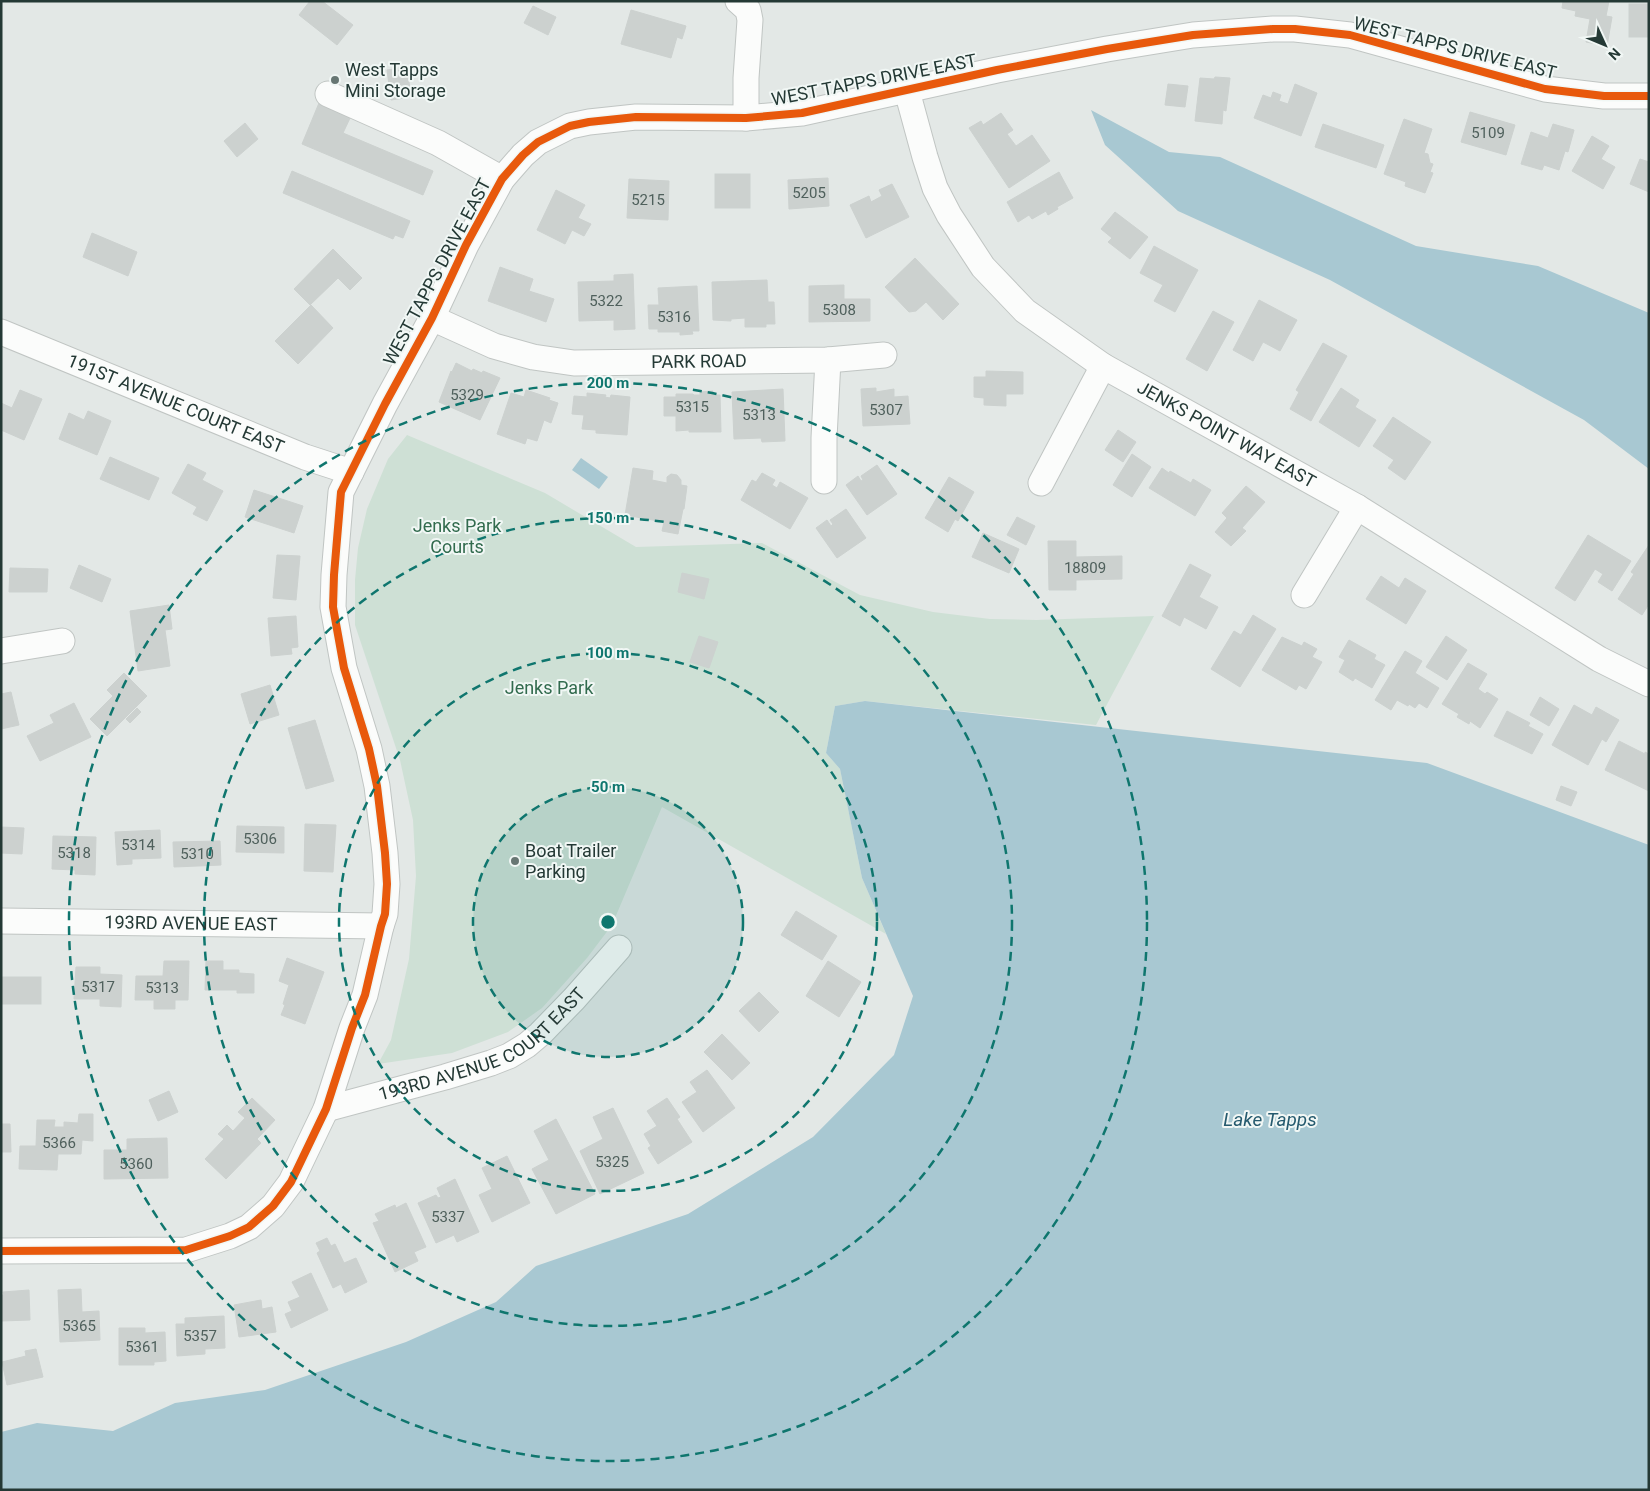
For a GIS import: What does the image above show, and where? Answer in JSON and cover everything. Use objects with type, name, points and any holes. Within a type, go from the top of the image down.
[{"type":"street","points":[[738,1],[748,10],[750,20],[746,78],[746,118]]},
{"type":"street","name":"WEST TAPPS DRIVE EAST","points":[[1,1251],[186,1250],[230,1236],[249,1227],[272,1206],[291,1182],[326,1109],[352,1028],[366,994],[385,914],[387,884],[378,786],[344,668],[333,608],[338,519],[342,492],[385,404],[432,318],[466,245],[502,179],[523,155],[538,142],[570,126],[636,116],[746,118],[802,113],[997,70],[1107,49],[1193,35],[1273,29],[1350,35],[1545,89],[1604,96],[1649,96]]},
{"type":"street","name":"JENKS POINT WAY EAST","points":[[907,91],[935,188],[949,215],[977,259],[1025,311],[1103,366],[1357,507],[1598,659],[1649,684]]},
{"type":"street","points":[[328,94],[438,143],[502,179]]},
{"type":"street","name":"PARK ROAD","points":[[432,318],[494,346],[533,357],[574,363],[828,360],[884,354]]},
{"type":"street","name":"191ST AVENUE COURT EAST","points":[[1,332],[305,456],[351,472]]},
{"type":"street","points":[[824,481],[828,360]]},
{"type":"street","points":[[1041,483],[1103,366]]},
{"type":"street","points":[[1304,595],[1357,507]]},
{"type":"street","points":[[1,651],[62,642]]},
{"type":"street","name":"193RD AVENUE EAST","points":[[1,921],[381,926]]},
{"type":"street","name":"193RD AVENUE COURT EAST","points":[[326,1109],[445,1077],[509,1056],[540,1034],[619,948]]},
{"type":"green space","name":"Jenks Park","points":[[407,435],[545,493],[636,547],[762,543],[860,595],[933,612],[990,619],[1036,620],[1154,616],[1096,725],[865,701],[835,706],[826,753],[840,769],[862,878],[886,934],[662,807],[612,925],[587,958],[542,1008],[508,1032],[452,1053],[378,1064],[391,1040],[409,959],[416,876],[413,820],[400,760],[355,625],[355,580],[358,548],[367,509],[388,459]]},
{"type":"water","points":[[1091,110],[1169,152],[1220,157],[1416,246],[1538,266],[1649,313],[1649,469],[1584,420],[1330,280],[1178,211],[1105,145]]},
{"type":"water","points":[[581,458],[608,477],[599,489],[572,470]]},
{"type":"water","name":"Lake Tapps","points":[[865,701],[1427,763],[1649,845],[1649,1490],[1,1490],[1,1432],[37,1423],[113,1431],[175,1403],[265,1390],[406,1342],[496,1302],[536,1266],[688,1214],[813,1137],[894,1055],[913,996],[862,878],[840,769],[826,753],[835,706]]},
{"type":"building","points":[[310,1],[322,1],[353,25],[337,45],[299,15]]},
{"type":"building","points":[[1563,1],[1609,1],[1606,16],[1612,17],[1607,46],[1586,42],[1590,19],[1575,16],[1576,11],[1562,8]]},
{"type":"building","points":[[1629,4],[1649,4],[1649,37],[1629,37]]},
{"type":"building","points":[[533,6],[556,17],[548,35],[524,23]]},
{"type":"building","points":[[631,10],[686,26],[682,39],[677,37],[671,58],[621,44]]},
{"type":"building","points":[[407,67],[411,97],[391,100],[387,70]]},
{"type":"building","points":[[1215,77],[1230,78],[1226,111],[1223,110],[1222,124],[1195,121],[1200,78],[1214,79]]},
{"type":"building","points":[[1168,84],[1188,86],[1185,107],[1165,105]]},
{"type":"building","points":[[1295,84],[1317,93],[1301,136],[1254,118],[1263,95],[1271,98],[1273,92],[1281,95],[1279,101],[1288,104]]},
{"type":"building","points":[[319,103],[351,116],[343,133],[433,171],[423,195],[302,144]]},
{"type":"building","points":[[1470,112],[1515,125],[1506,155],[1461,142]]},
{"type":"building","points":[[1001,113],[1013,130],[1007,134],[1016,146],[1032,135],[1050,161],[1009,188],[969,128],[981,121],[983,125]]},
{"type":"building","points":[[1404,119],[1432,129],[1424,153],[1428,154],[1430,163],[1433,164],[1430,172],[1433,173],[1425,193],[1405,186],[1406,182],[1384,174]]},
{"type":"building","points":[[245,123],[258,139],[237,157],[224,141]]},
{"type":"building","points":[[1323,124],[1384,145],[1376,168],[1315,147]]},
{"type":"building","points":[[1553,124],[1574,130],[1568,152],[1565,151],[1559,170],[1544,165],[1542,170],[1521,164],[1531,132],[1548,138]]},
{"type":"building","points":[[1592,136],[1609,146],[1601,159],[1615,167],[1603,189],[1572,171]]},
{"type":"building","points":[[1640,159],[1649,162],[1649,192],[1630,184]]},
{"type":"building","points":[[292,171],[410,221],[403,238],[395,235],[393,239],[283,193]]},
{"type":"building","points":[[1059,172],[1073,198],[1057,207],[1058,209],[1048,215],[1046,211],[1032,219],[1029,215],[1018,222],[1007,202]]},
{"type":"building","points":[[715,174],[750,174],[750,208],[715,208]]},
{"type":"building","points":[[828,178],[829,206],[789,209],[788,180]]},
{"type":"building","points":[[629,179],[669,181],[668,220],[627,218]]},
{"type":"building","points":[[892,184],[909,217],[866,238],[850,205],[869,196],[871,202],[882,196],[879,190]]},
{"type":"building","points":[[556,190],[585,205],[578,218],[591,224],[584,236],[572,230],[565,244],[537,230]]},
{"type":"building","points":[[1115,212],[1148,237],[1130,259],[1108,242],[1112,238],[1101,229]]},
{"type":"building","points":[[92,233],[137,252],[128,276],[83,257]]},
{"type":"building","points":[[1154,246],[1198,270],[1175,312],[1154,301],[1163,285],[1140,273]]},
{"type":"building","points":[[333,249],[362,278],[350,290],[338,278],[310,305],[294,289]]},
{"type":"building","points":[[915,258],[959,304],[943,320],[926,302],[916,311],[909,312],[885,287]]},
{"type":"building","points":[[500,267],[533,279],[529,291],[554,299],[546,322],[488,301]]},
{"type":"building","points":[[633,274],[635,329],[614,330],[614,320],[579,321],[578,282],[614,281],[614,275]]},
{"type":"building","points":[[767,280],[768,302],[774,302],[775,324],[766,324],[766,327],[745,327],[745,318],[731,319],[731,321],[713,320],[712,282]]},
{"type":"building","points":[[844,285],[844,299],[870,299],[870,321],[809,322],[809,286]]},
{"type":"building","points":[[697,286],[699,331],[692,331],[693,334],[680,335],[680,332],[658,332],[658,329],[649,329],[648,305],[659,305],[658,288]]},
{"type":"building","points":[[1259,300],[1297,320],[1280,351],[1263,342],[1253,361],[1233,350]]},
{"type":"building","points":[[311,305],[333,328],[298,364],[275,341]]},
{"type":"building","points":[[1213,311],[1234,322],[1207,371],[1186,359]]},
{"type":"building","points":[[1323,343],[1347,356],[1311,421],[1290,409],[1299,392],[1296,390]]},
{"type":"building","points":[[456,363],[472,371],[473,369],[482,373],[483,371],[500,378],[480,420],[439,402]]},
{"type":"building","points":[[986,371],[1023,372],[1023,394],[1006,394],[1006,406],[984,405],[984,398],[974,397],[974,377],[986,377]]},
{"type":"building","points":[[876,388],[876,392],[894,389],[894,397],[908,396],[910,424],[863,426],[861,389]]},
{"type":"building","points":[[1341,388],[1359,400],[1355,407],[1376,420],[1359,447],[1319,422]]},
{"type":"building","points":[[783,389],[785,441],[762,442],[761,438],[734,439],[732,392]]},
{"type":"building","points":[[20,390],[42,399],[24,440],[1,430],[1,403],[12,408]]},
{"type":"building","points":[[526,390],[550,398],[549,400],[558,403],[551,423],[544,420],[537,441],[527,438],[525,444],[497,434],[511,393],[524,397]]},
{"type":"building","points":[[713,391],[713,395],[720,395],[721,432],[676,431],[676,416],[664,416],[664,397],[676,397],[676,394],[700,395],[700,392]]},
{"type":"building","points":[[587,393],[606,395],[605,397],[610,398],[611,395],[630,397],[627,435],[596,433],[596,430],[582,429],[584,415],[572,414],[574,396],[587,397]]},
{"type":"building","points":[[88,411],[111,421],[97,455],[59,439],[69,413],[84,420]]},
{"type":"building","points":[[1393,417],[1431,442],[1405,480],[1388,468],[1394,460],[1373,446]]},
{"type":"building","points":[[1118,430],[1136,442],[1123,462],[1105,450]]},
{"type":"building","points":[[1132,454],[1151,467],[1132,497],[1113,485]]},
{"type":"building","points":[[110,457],[159,478],[149,500],[100,479]]},
{"type":"building","points":[[188,464],[206,473],[202,480],[223,491],[207,521],[193,514],[197,507],[172,493]]},
{"type":"building","points":[[877,465],[897,494],[867,515],[846,485],[858,476],[861,481],[863,480],[861,476]]},
{"type":"building","points":[[633,468],[653,471],[652,480],[667,483],[667,477],[671,474],[677,475],[681,480],[681,485],[687,486],[678,534],[662,531],[664,522],[625,515]]},
{"type":"building","points":[[1162,468],[1191,483],[1193,479],[1211,490],[1195,516],[1149,488]]},
{"type":"building","points":[[762,473],[775,480],[772,485],[777,488],[780,482],[808,498],[790,529],[741,500],[752,480],[756,482]]},
{"type":"building","points":[[949,477],[974,492],[958,521],[955,519],[948,532],[925,518]]},
{"type":"building","points":[[1246,486],[1265,502],[1242,528],[1246,531],[1231,546],[1215,532],[1227,518],[1222,513]]},
{"type":"building","points":[[254,490],[303,506],[294,533],[245,517]]},
{"type":"building","points":[[846,509],[866,538],[837,558],[816,528],[827,520],[831,526],[833,524],[830,520]]},
{"type":"building","points":[[1017,517],[1035,526],[1026,545],[1007,535]]},
{"type":"building","points":[[983,533],[1019,549],[1009,573],[972,557]]},
{"type":"building","points":[[1588,535],[1631,561],[1612,591],[1598,582],[1603,574],[1595,569],[1575,601],[1555,588]]},
{"type":"building","points":[[1048,541],[1076,541],[1076,557],[1122,556],[1122,579],[1076,580],[1076,590],[1049,590]]},
{"type":"building","points":[[1649,545],[1649,604],[1642,615],[1618,599],[1634,574],[1631,572]]},
{"type":"building","points":[[277,555],[300,556],[296,600],[273,598]]},
{"type":"building","points":[[1190,564],[1211,575],[1199,597],[1218,607],[1206,629],[1184,617],[1180,626],[1162,616]]},
{"type":"building","points":[[79,565],[111,579],[102,602],[70,588]]},
{"type":"building","points":[[10,568],[48,569],[47,592],[9,592]]},
{"type":"building","points":[[682,573],[709,579],[704,599],[678,592]]},
{"type":"building","points":[[1381,576],[1399,588],[1405,578],[1426,591],[1406,624],[1366,599]]},
{"type":"building","points":[[169,605],[172,629],[165,630],[170,666],[138,671],[130,611]]},
{"type":"building","points":[[1253,615],[1276,629],[1240,687],[1211,669],[1234,631],[1241,635]]},
{"type":"building","points":[[296,616],[298,647],[291,648],[292,654],[271,656],[268,618]]},
{"type":"building","points":[[699,636],[718,642],[709,668],[690,662]]},
{"type":"building","points":[[1446,636],[1467,650],[1447,680],[1426,667]]},
{"type":"building","points":[[1282,637],[1302,646],[1304,642],[1317,649],[1312,657],[1322,662],[1306,689],[1299,685],[1296,690],[1262,670]]},
{"type":"building","points":[[1349,640],[1376,655],[1374,659],[1385,665],[1372,688],[1355,678],[1353,681],[1339,672],[1345,660],[1339,657]]},
{"type":"building","points":[[1405,651],[1422,661],[1415,673],[1439,688],[1427,708],[1419,703],[1415,708],[1397,700],[1391,710],[1375,700]]},
{"type":"building","points":[[1468,663],[1487,674],[1478,689],[1498,699],[1480,728],[1470,721],[1469,724],[1457,717],[1459,714],[1442,704]]},
{"type":"building","points":[[124,673],[147,696],[107,736],[90,719],[113,696],[107,690]]},
{"type":"building","points":[[270,685],[279,715],[250,724],[241,694]]},
{"type":"building","points":[[11,692],[19,725],[1,729],[1,694]]},
{"type":"building","points":[[1540,697],[1559,709],[1549,726],[1530,715]]},
{"type":"building","points":[[74,703],[91,737],[40,761],[27,736],[54,723],[50,715]]},
{"type":"building","points":[[1574,705],[1592,715],[1596,707],[1619,720],[1606,742],[1602,739],[1588,765],[1552,745]]},
{"type":"building","points":[[137,708],[141,712],[130,723],[126,719]]},
{"type":"building","points":[[1507,711],[1530,723],[1528,726],[1543,734],[1532,754],[1494,736]]},
{"type":"building","points":[[315,720],[334,781],[306,789],[288,728]]},
{"type":"building","points":[[1619,741],[1645,754],[1645,752],[1649,754],[1649,791],[1605,770]]},
{"type":"building","points":[[1561,786],[1577,792],[1571,806],[1556,800]]},
{"type":"building","points":[[305,824],[336,825],[333,872],[304,871]]},
{"type":"building","points":[[237,826],[284,827],[284,853],[236,852]]},
{"type":"building","points":[[1,827],[24,828],[22,854],[1,853]]},
{"type":"building","points":[[160,830],[161,858],[132,859],[132,864],[117,865],[115,832]]},
{"type":"building","points":[[53,836],[96,837],[95,875],[75,874],[75,870],[52,869]]},
{"type":"building","points":[[220,841],[221,865],[174,867],[173,842]]},
{"type":"building","points":[[796,911],[837,936],[822,960],[781,935]]},
{"type":"building","points":[[287,958],[324,972],[305,1024],[281,1015],[289,985],[279,981]]},
{"type":"building","points":[[164,961],[189,961],[188,1000],[175,1000],[175,1009],[154,1009],[154,1000],[135,1000],[136,976],[163,976]]},
{"type":"building","points":[[206,961],[223,961],[223,970],[239,970],[239,973],[254,974],[254,993],[237,993],[237,990],[205,990]]},
{"type":"building","points":[[828,961],[861,982],[839,1017],[806,996]]},
{"type":"building","points":[[76,967],[100,967],[100,974],[122,975],[121,1007],[100,1006],[100,999],[74,999]]},
{"type":"building","points":[[1,977],[41,977],[41,1004],[1,1004]]},
{"type":"building","points":[[759,992],[779,1012],[759,1032],[739,1011]]},
{"type":"building","points":[[722,1034],[750,1063],[732,1080],[704,1052]]},
{"type":"building","points":[[707,1070],[735,1108],[703,1132],[682,1102],[697,1092],[690,1082]]},
{"type":"building","points":[[169,1091],[178,1112],[158,1121],[149,1100]]},
{"type":"building","points":[[252,1098],[275,1120],[257,1139],[261,1143],[226,1179],[205,1159],[224,1139],[218,1134],[227,1125],[233,1131],[245,1118],[238,1112]]},
{"type":"building","points":[[667,1098],[680,1117],[677,1119],[692,1142],[658,1164],[648,1148],[651,1146],[644,1134],[657,1126],[647,1111]]},
{"type":"building","points":[[613,1108],[644,1173],[600,1194],[580,1151],[603,1139],[593,1117]]},
{"type":"building","points":[[79,1114],[93,1114],[93,1141],[82,1140],[81,1154],[58,1154],[57,1170],[19,1169],[20,1146],[36,1146],[37,1120],[55,1120],[54,1127],[64,1127],[64,1122],[78,1123]]},
{"type":"building","points":[[556,1119],[595,1194],[556,1214],[532,1169],[549,1160],[534,1131]]},
{"type":"building","points":[[1,1124],[10,1124],[11,1152],[1,1152]]},
{"type":"building","points":[[167,1138],[168,1178],[104,1179],[104,1150],[127,1150],[127,1139]]},
{"type":"building","points":[[507,1156],[530,1203],[492,1222],[479,1195],[492,1189],[482,1168]]},
{"type":"building","points":[[455,1179],[479,1232],[457,1242],[454,1235],[436,1243],[418,1203],[436,1195],[438,1198],[441,1197],[437,1188]]},
{"type":"building","points":[[406,1203],[426,1247],[414,1252],[418,1261],[395,1272],[373,1223],[379,1221],[375,1214],[395,1205],[396,1208]]},
{"type":"building","points":[[327,1238],[331,1246],[335,1244],[344,1263],[356,1258],[367,1282],[345,1293],[341,1284],[333,1288],[317,1253],[320,1251],[316,1243]]},
{"type":"building","points":[[311,1273],[328,1310],[291,1328],[285,1314],[292,1311],[288,1302],[300,1297],[292,1282]]},
{"type":"building","points":[[81,1289],[82,1312],[99,1311],[100,1340],[60,1342],[58,1290]]},
{"type":"building","points":[[29,1290],[30,1320],[1,1321],[1,1295],[4,1295],[3,1292]]},
{"type":"building","points":[[261,1300],[262,1309],[272,1307],[276,1332],[239,1337],[234,1305]]},
{"type":"building","points":[[224,1316],[225,1348],[205,1349],[205,1354],[177,1356],[176,1324],[185,1324],[185,1318]]},
{"type":"building","points":[[119,1328],[145,1328],[145,1333],[165,1332],[166,1361],[154,1362],[154,1365],[119,1365]]},
{"type":"building","points":[[36,1349],[43,1377],[7,1385],[2,1362],[26,1356],[25,1351]]},
{"type":"cycle path","points":[[1,1251],[186,1250],[230,1236],[249,1227],[273,1206],[291,1182],[326,1109],[352,1028],[365,995],[385,914],[387,884],[377,786],[369,749],[344,668],[333,607],[341,492],[385,404],[432,318],[466,245],[502,179],[523,155],[538,142],[570,126],[589,122],[636,117],[746,118],[802,113],[997,70],[1107,49],[1193,35],[1273,29],[1295,29],[1350,35],[1545,89],[1604,96],[1649,96]]},
{"type":"place","name":"West Tapps Mini Storage","points":[[335,80]]},
{"type":"place","name":"Boat Trailer Parking","points":[[515,861]]},
{"type":"park label","name":"Jenks Park Courts","points":[[457,536]]}]
